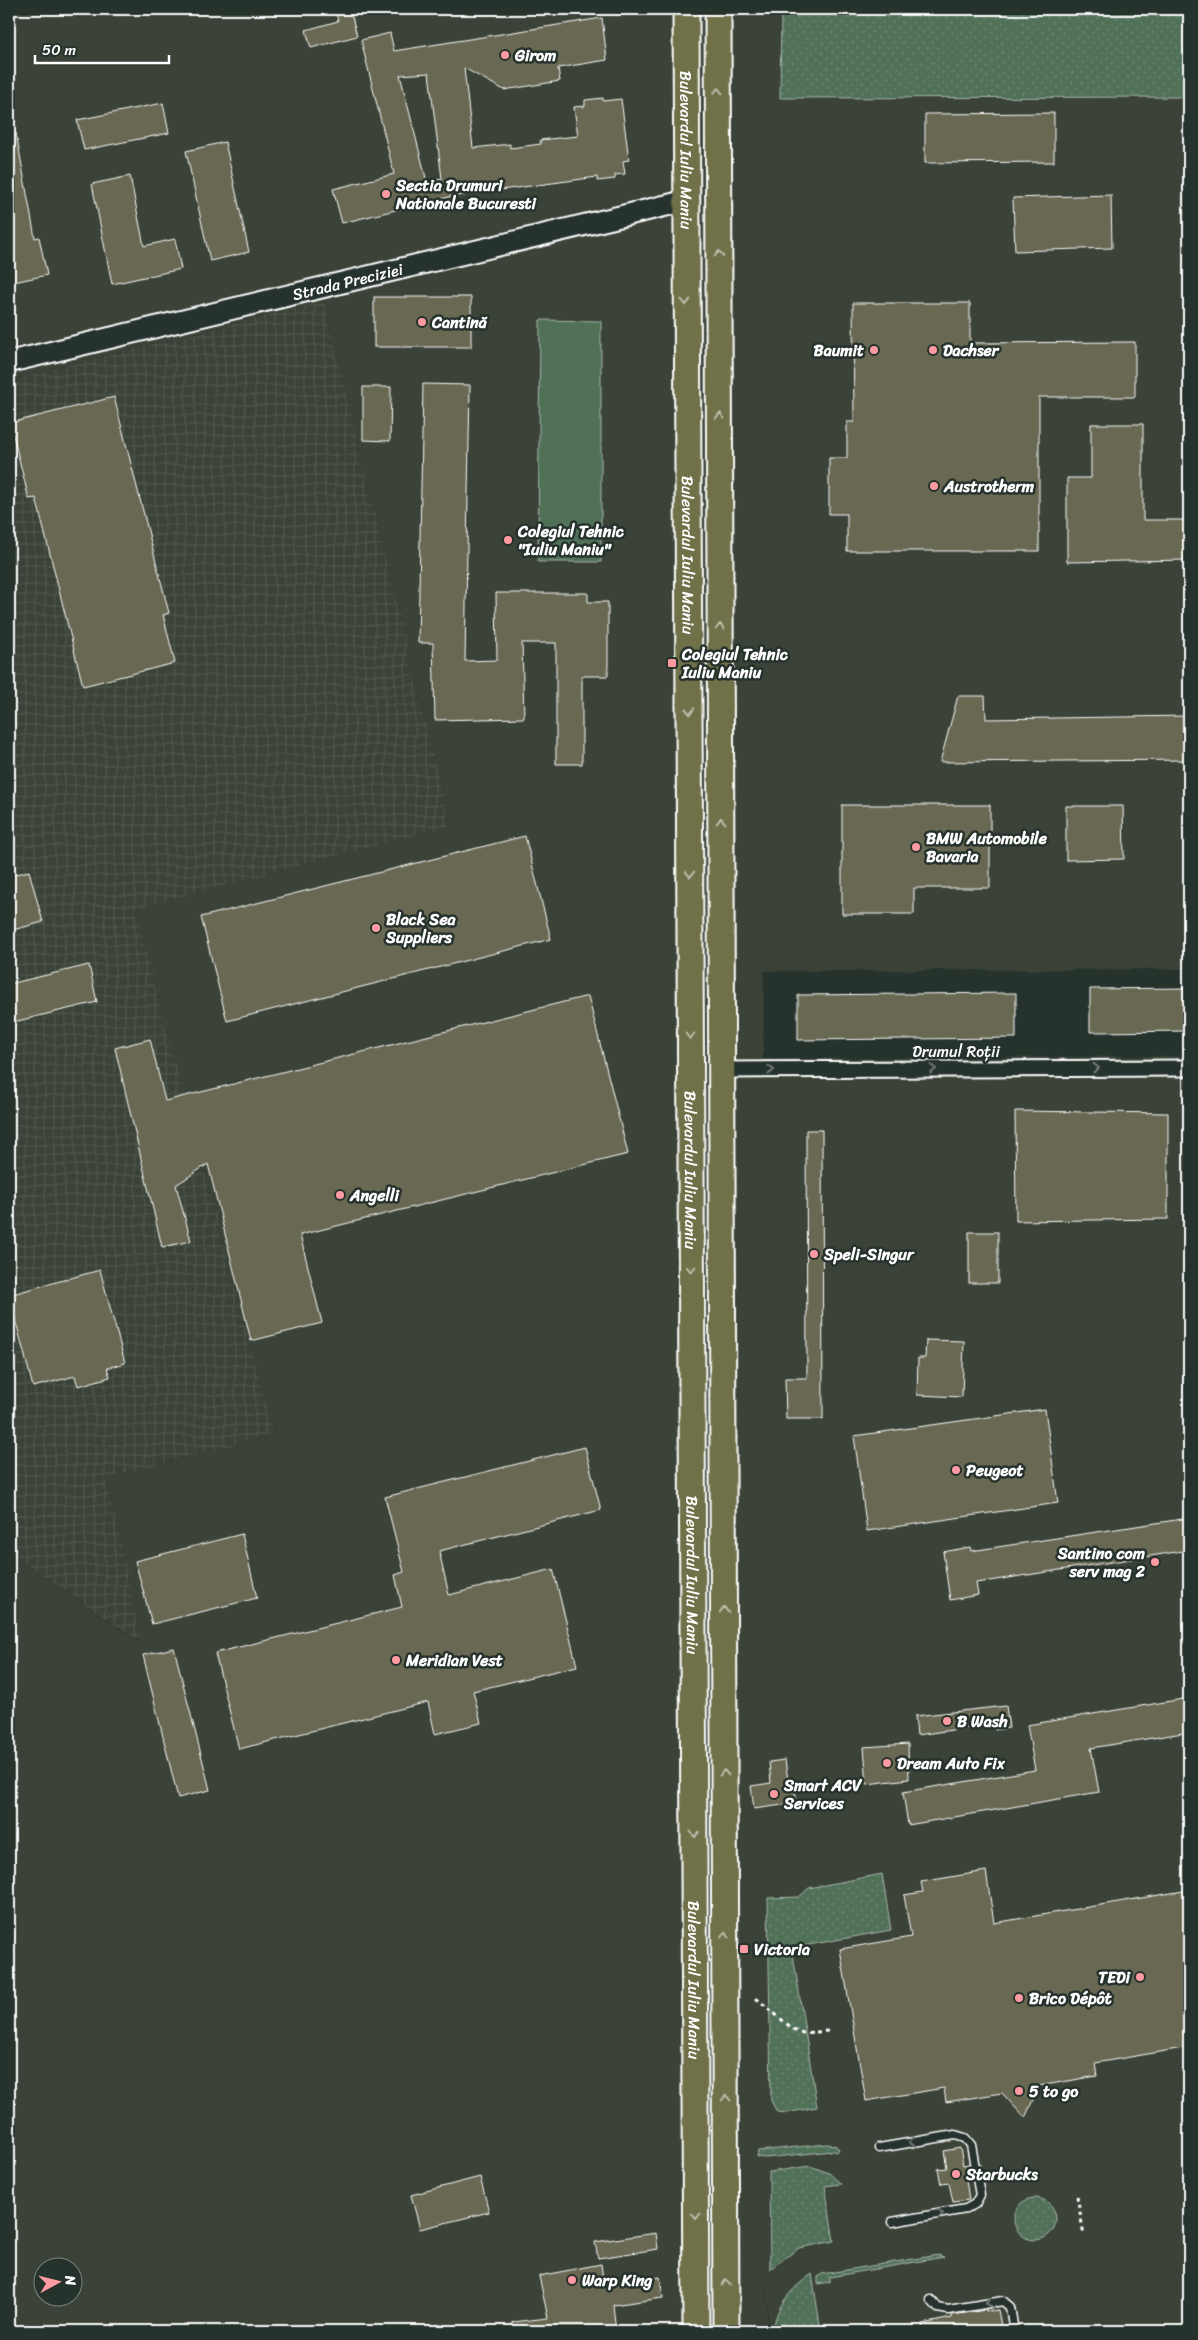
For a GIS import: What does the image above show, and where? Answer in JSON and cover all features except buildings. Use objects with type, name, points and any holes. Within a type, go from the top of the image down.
[{"type":"main road","name":"Bulevardul Iuliu Maniu","points":[[686,9],[685,201],[696,2331]]},
{"type":"main road","name":"Bulevardul Iuliu Maniu","points":[[718,9],[726,2331]]},
{"type":"main road","points":[[687,439],[698,439],[704,444],[708,464],[710,536],[720,570]]},
{"type":"main road","points":[[694,1663],[708,1697],[724,1716]]},
{"type":"main road","points":[[696,2150],[726,2147]]},
{"type":"main road","points":[[696,2177],[726,2174]]},
{"type":"street","name":"Strada Preciziei","points":[[9,362],[685,201]]},
{"type":"street","name":"Drumul Roții","points":[[722,1070],[1189,1068]]},
{"type":"lane","points":[[879,2148],[955,2135],[965,2138],[971,2145],[980,2195],[975,2204],[966,2209],[892,2222]]},
{"type":"lane","points":[[930,2300],[938,2308],[948,2310],[1003,2301],[1010,2306],[1014,2331]]},
{"type":"path","points":[[756,1998],[793,2029],[803,2033],[828,2031]]},
{"type":"path","points":[[1078,2196],[1084,2235]]},
{"type":"shaded area","points":[[9,9],[781,9],[780,98],[1189,97],[1189,969],[764,971],[763,1059],[1189,1056],[1189,2331],[768,2331],[768,2275],[767,2331],[9,2331],[9,1552],[139,1642],[120,1537],[106,1478],[274,1434],[133,909],[450,826],[324,301],[9,380]]},
{"type":"shaded area","points":[[324,301],[450,826],[134,909],[274,1434],[106,1478],[120,1537],[140,1642],[9,1552],[9,380]]},
{"type":"green space","points":[[781,9],[1189,9],[1189,97],[780,98]]},
{"type":"green space","points":[[540,320],[601,321],[601,562],[538,562]]},
{"type":"green space","points":[[882,1874],[891,1930],[792,1948],[817,2107],[786,2113],[777,2112],[771,2101],[768,1898],[799,1897],[809,1888]]},
{"type":"green space","points":[[827,2144],[835,2145],[839,2149],[837,2152],[757,2157],[758,2151]]},
{"type":"green space","points":[[810,2166],[829,2173],[841,2184],[825,2186],[834,2241],[799,2248],[770,2269],[769,2172]]},
{"type":"green space","points":[[1039,2198],[1047,2201],[1053,2207],[1056,2219],[1053,2231],[1047,2237],[1031,2240],[1023,2237],[1017,2231],[1014,2215],[1017,2207],[1023,2201]]},
{"type":"green space","points":[[938,2255],[944,2257],[830,2277],[830,2282],[818,2284],[818,2277],[822,2274]]},
{"type":"green space","points":[[812,2274],[821,2331],[773,2331],[781,2305],[797,2286]]},
{"type":"place","name":"Girom","points":[[505,55]]},
{"type":"place","name":"Sectia Drumuri Nationale Bucuresti","points":[[386,194]]},
{"type":"place","name":"Cantină","points":[[422,322]]},
{"type":"place","name":"Baumit","points":[[874,350]]},
{"type":"place","name":"Dachser","points":[[933,350]]},
{"type":"place","name":"Austrotherm","points":[[934,486]]},
{"type":"place","name":"Colegiul Tehnic \"Iuliu Maniu\"","points":[[508,540]]},
{"type":"place","name":"Colegiul Tehnic Iuliu Maniu","points":[[672,663]]},
{"type":"place","name":"BMW Automobile Bavaria","points":[[916,847]]},
{"type":"place","name":"Black Sea Suppliers","points":[[376,928]]},
{"type":"place","name":"Angelli","points":[[340,1195]]},
{"type":"place","name":"Speli-Singur","points":[[814,1254]]},
{"type":"place","name":"Peugeot","points":[[956,1470]]},
{"type":"place","name":"Santino com serv mag 2","points":[[1155,1562]]},
{"type":"place","name":"Meridian Vest","points":[[396,1660]]},
{"type":"place","name":"B Wash","points":[[947,1721]]},
{"type":"place","name":"Dream Auto Fix","points":[[887,1763]]},
{"type":"place","name":"Smart ACV Services","points":[[774,1794]]},
{"type":"place","name":"Victoria","points":[[744,1949]]},
{"type":"place","name":"TEDi","points":[[1140,1977]]},
{"type":"place","name":"Brico Dépôt","points":[[1019,1998]]},
{"type":"place","name":"5 to go","points":[[1019,2091]]},
{"type":"place","name":"Starbucks","points":[[956,2174]]},
{"type":"place","name":"Warp King","points":[[572,2280]]}]
